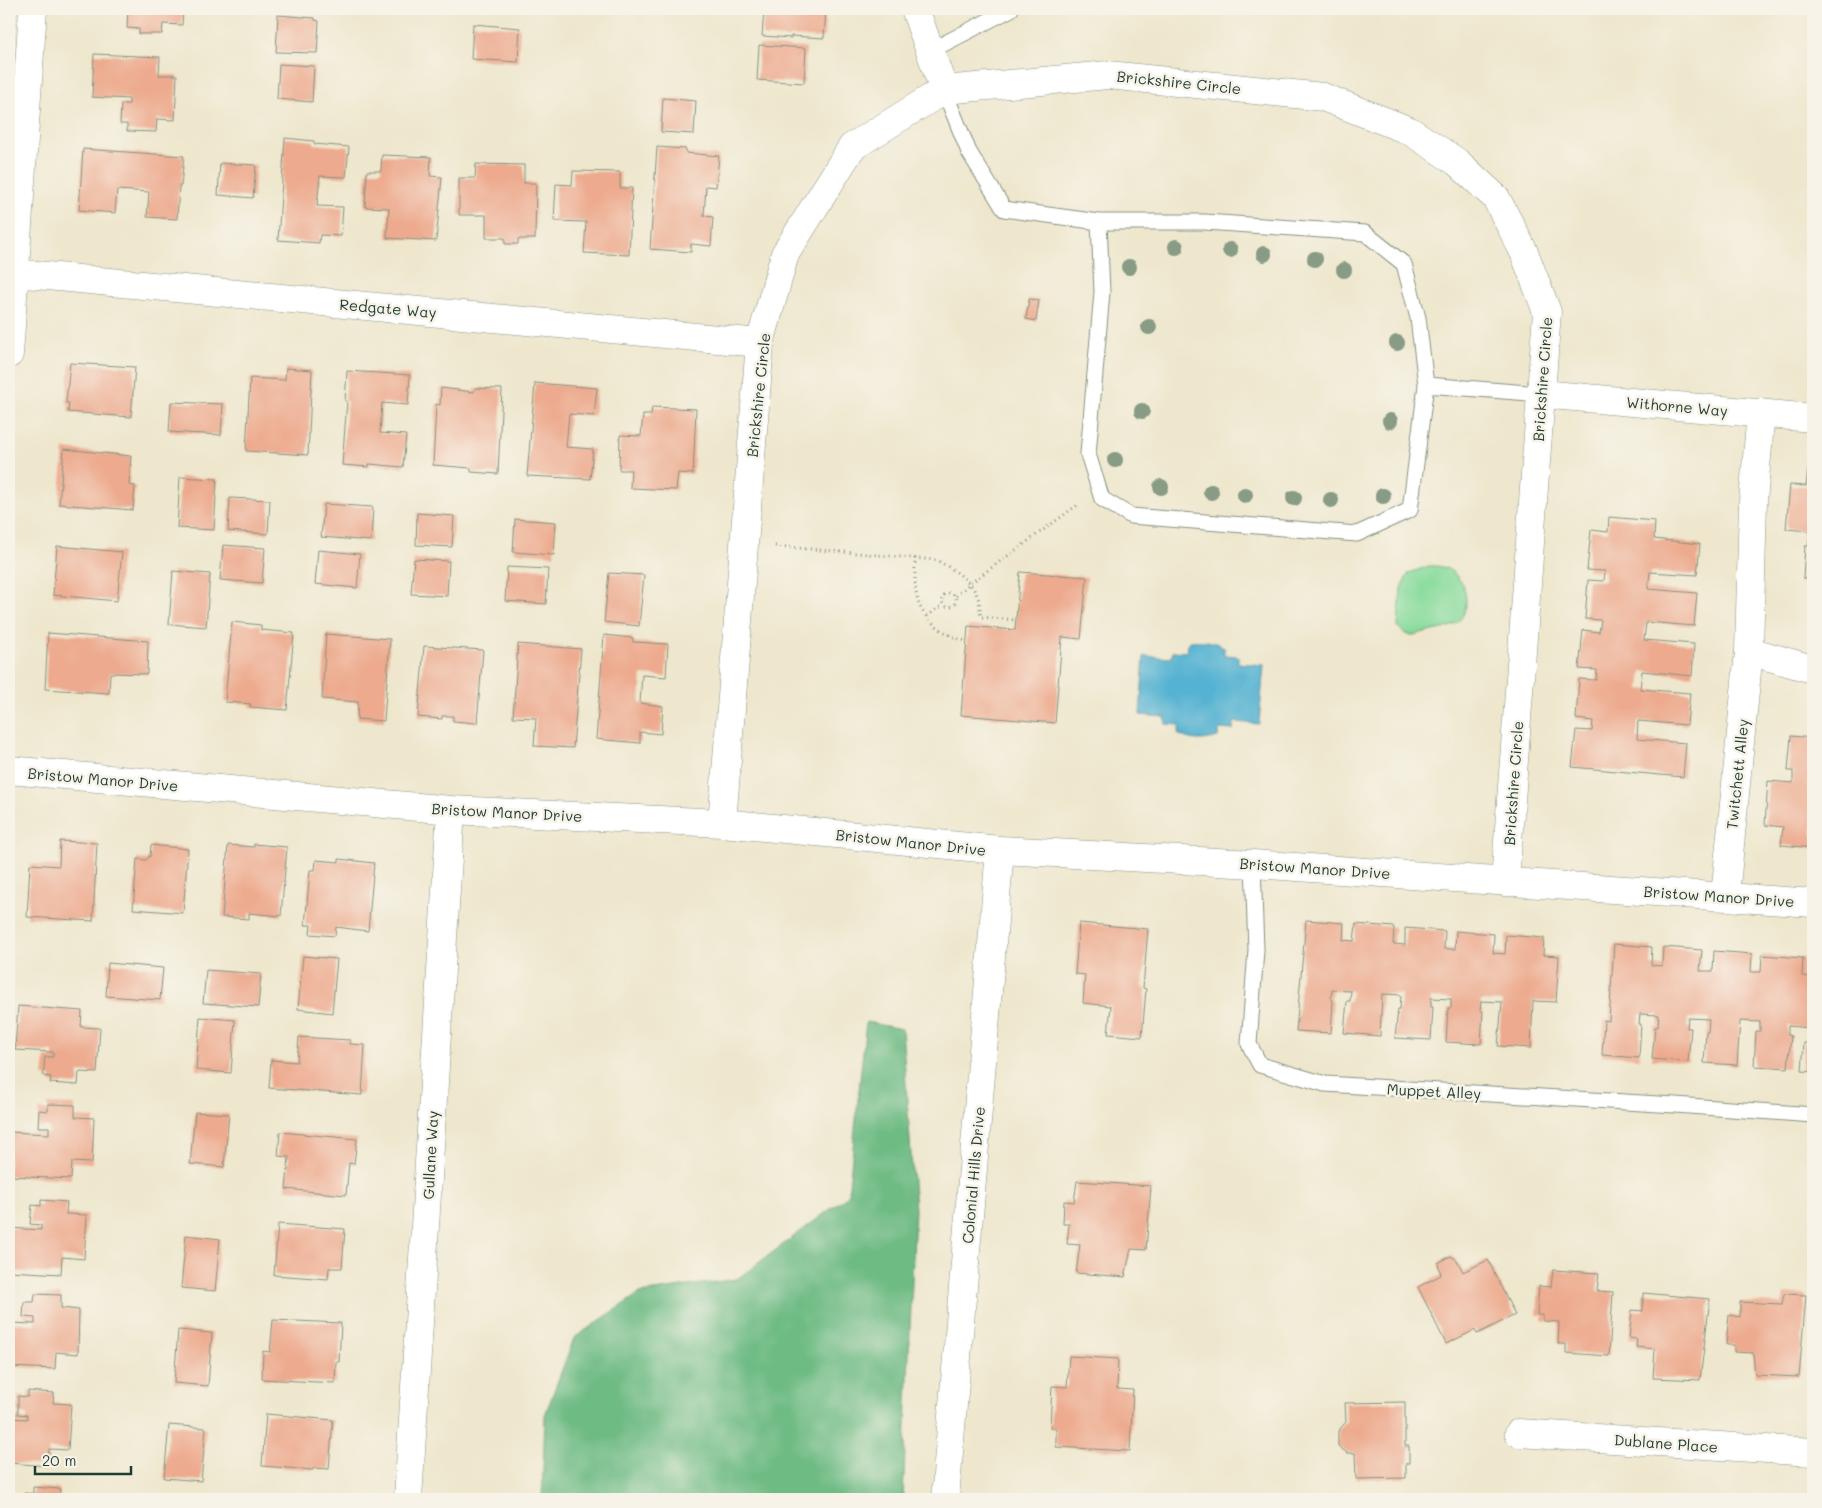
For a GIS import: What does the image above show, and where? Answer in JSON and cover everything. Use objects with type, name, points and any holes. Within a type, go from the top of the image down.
[{"type":"street","points":[[9,354],[33,9]]},
{"type":"street","points":[[915,9],[944,90]]},
{"type":"street","name":"Brickshire Circle","points":[[722,823],[760,343],[785,254],[852,147],[944,90],[1108,75],[1323,97],[1410,131],[1457,162],[1496,198],[1524,252],[1547,312],[1505,882]]},
{"type":"street","name":"Redgate Way","points":[[16,273],[760,343]]},
{"type":"street","name":"Withorne Way","points":[[1541,394],[1813,418]]},
{"type":"street","name":"Twitchett Alley","points":[[1725,896],[1749,651],[1753,501],[1761,414]]},
{"type":"street","points":[[1749,651],[1805,667],[1813,667]]},
{"type":"street","name":"Bristow Manor Drive","points":[[9,770],[451,810],[722,823],[1000,850],[1253,864],[1813,903]]},
{"type":"street","name":"Gullane Way","points":[[408,1499],[451,810]]},
{"type":"street","name":"Colonial Hills Drive","points":[[945,1499],[1000,850]]},
{"type":"street","name":"Dublane Place","points":[[1519,1433],[1813,1452]]},
{"type":"lane","points":[[930,51],[1011,9]]},
{"type":"lane","points":[[944,90],[969,152],[1004,209],[1099,222],[1205,222],[1365,234],[1404,264],[1418,318],[1426,385],[1410,510],[1357,534],[1131,516],[1102,499],[1088,454],[1102,292],[1099,222]]},
{"type":"lane","points":[[1426,385],[1541,394]]},
{"type":"lane","name":"Muppet Alley","points":[[1253,864],[1256,950],[1249,1044],[1260,1064],[1325,1084],[1665,1104],[1813,1115]]},
{"type":"path","points":[[943,605],[947,608],[952,607],[956,604],[956,596],[969,584],[1099,490]]},
{"type":"path","points":[[744,543],[936,560],[955,570],[969,584],[979,599],[981,617],[1016,620]]},
{"type":"path","points":[[915,558],[919,605],[942,632],[966,641]]},
{"type":"path","points":[[943,605],[942,598],[945,594],[952,593],[956,596]]},
{"type":"path","points":[[927,616],[943,605]]},
{"type":"green space","points":[[1429,566],[1446,568],[1457,576],[1466,597],[1464,612],[1461,619],[1448,628],[1408,635],[1398,627],[1401,588],[1409,573]]},
{"type":"green space","points":[[866,1022],[902,1029],[915,1210],[903,1499],[542,1499],[545,1415],[574,1338],[640,1293],[737,1279],[848,1196]]},
{"type":"water","points":[[1188,642],[1216,643],[1224,647],[1224,655],[1238,656],[1238,663],[1264,665],[1259,724],[1234,722],[1233,730],[1219,729],[1218,737],[1198,740],[1178,734],[1180,725],[1166,724],[1165,717],[1140,715],[1144,656],[1171,658],[1173,651],[1187,652]]},
{"type":"building","points":[[128,9],[183,9],[182,25],[163,24],[162,34],[139,34],[139,29],[127,28]]},
{"type":"building","points":[[764,9],[826,9],[824,38],[762,36]]},
{"type":"building","points":[[278,15],[315,18],[315,20],[319,21],[317,53],[276,52]]},
{"type":"building","points":[[473,24],[520,28],[518,62],[471,59]]},
{"type":"building","points":[[759,45],[806,48],[804,83],[757,80]]},
{"type":"building","points":[[94,54],[160,57],[159,75],[177,75],[175,120],[157,119],[156,132],[127,131],[127,124],[120,124],[121,104],[129,104],[129,99],[92,97]]},
{"type":"building","points":[[279,64],[314,66],[312,102],[277,99]]},
{"type":"building","points":[[663,98],[696,101],[694,134],[661,132]]},
{"type":"building","points":[[285,138],[314,141],[314,144],[349,147],[346,177],[320,176],[317,206],[343,207],[341,236],[320,235],[319,243],[278,240]]},
{"type":"building","points":[[657,147],[686,149],[686,153],[719,156],[716,187],[706,186],[704,216],[713,217],[711,246],[691,244],[691,252],[650,249]]},
{"type":"building","points":[[83,149],[184,156],[181,186],[179,186],[177,219],[147,217],[149,192],[117,190],[115,213],[79,210]]},
{"type":"building","points":[[382,155],[431,157],[430,176],[442,177],[436,241],[387,238],[389,208],[365,207],[367,171],[381,171]]},
{"type":"building","points":[[220,163],[256,165],[253,198],[218,195]]},
{"type":"building","points":[[476,164],[524,165],[524,183],[536,183],[535,239],[518,239],[518,244],[505,244],[505,238],[486,238],[486,215],[459,215],[459,178],[475,178]]},
{"type":"building","points":[[573,171],[620,172],[620,188],[632,188],[629,255],[584,253],[586,222],[554,221],[556,184],[572,185]]},
{"type":"building","points":[[1029,299],[1039,300],[1036,321],[1026,319]]},
{"type":"building","points":[[70,363],[135,367],[131,417],[68,412],[69,403],[66,403]]},
{"type":"building","points":[[286,368],[312,370],[308,455],[246,451],[250,378],[285,380]]},
{"type":"building","points":[[347,371],[410,375],[408,405],[382,403],[380,433],[406,435],[403,467],[369,464],[369,467],[342,465],[347,401],[345,401]]},
{"type":"building","points":[[535,383],[597,388],[594,416],[569,414],[566,447],[593,449],[590,479],[527,476]]},
{"type":"building","points":[[441,388],[474,392],[475,388],[502,389],[498,474],[471,472],[471,468],[433,465],[436,404],[440,405]]},
{"type":"building","points":[[171,402],[223,404],[221,435],[169,432]]},
{"type":"building","points":[[652,407],[696,409],[693,474],[678,473],[676,490],[630,488],[631,470],[619,470],[620,435],[641,436],[643,415],[651,415]]},
{"type":"building","points":[[64,449],[131,456],[129,485],[135,486],[133,510],[59,504]]},
{"type":"building","points":[[1808,468],[1813,468],[1813,579],[1803,578],[1805,546],[1808,546],[1810,531],[1786,529],[1790,485],[1806,486]]},
{"type":"building","points":[[180,477],[217,479],[214,530],[177,528]]},
{"type":"building","points":[[230,498],[270,500],[268,534],[228,531]]},
{"type":"building","points":[[324,504],[373,507],[371,541],[321,537]]},
{"type":"building","points":[[417,513],[454,516],[452,547],[416,545]]},
{"type":"building","points":[[1609,517],[1655,521],[1654,539],[1700,544],[1697,575],[1650,572],[1648,589],[1697,593],[1694,626],[1646,622],[1644,640],[1694,644],[1692,676],[1642,671],[1640,689],[1690,693],[1687,725],[1638,721],[1637,739],[1686,743],[1683,777],[1572,767],[1576,730],[1592,731],[1593,721],[1576,719],[1579,679],[1596,680],[1597,670],[1579,669],[1583,630],[1599,632],[1601,620],[1585,619],[1588,580],[1604,581],[1605,571],[1587,570],[1591,530],[1608,532]]},
{"type":"building","points":[[515,519],[556,522],[554,555],[513,552]]},
{"type":"building","points":[[223,545],[265,548],[262,583],[220,580]]},
{"type":"building","points":[[57,546],[122,552],[117,601],[53,595]]},
{"type":"building","points":[[318,550],[360,554],[357,588],[315,584]]},
{"type":"building","points":[[414,559],[449,561],[447,596],[411,594]]},
{"type":"building","points":[[507,567],[548,569],[546,604],[505,601]]},
{"type":"building","points":[[173,571],[210,574],[206,627],[169,624]]},
{"type":"building","points":[[1020,572],[1087,577],[1081,639],[1062,637],[1055,723],[961,715],[968,626],[1015,630]]},
{"type":"building","points":[[609,573],[644,575],[639,626],[604,622]]},
{"type":"building","points":[[232,622],[261,625],[261,630],[294,633],[287,710],[250,707],[251,704],[225,702]]},
{"type":"building","points":[[48,633],[148,641],[147,674],[110,673],[109,693],[45,689]]},
{"type":"building","points":[[326,634],[390,639],[384,721],[357,719],[358,702],[322,699]]},
{"type":"building","points":[[604,635],[633,638],[633,642],[668,644],[666,677],[642,675],[640,703],[663,706],[661,734],[640,732],[640,743],[596,739]]},
{"type":"building","points":[[518,644],[581,649],[573,748],[534,746],[536,718],[513,717]]},
{"type":"building","points":[[424,646],[483,650],[477,723],[453,721],[453,716],[442,716],[442,719],[418,717]]},
{"type":"building","points":[[1791,736],[1813,738],[1813,848],[1781,845],[1783,827],[1765,825],[1768,781],[1793,783],[1793,771],[1788,771]]},
{"type":"building","points":[[60,841],[97,843],[93,921],[27,917],[30,864],[59,866]]},
{"type":"building","points":[[254,844],[287,847],[281,916],[249,913],[249,919],[222,917],[228,845],[254,847]]},
{"type":"building","points":[[151,845],[188,849],[183,913],[133,909],[137,859],[146,860],[150,856]]},
{"type":"building","points":[[339,859],[374,863],[368,931],[336,927],[335,936],[310,934],[311,925],[305,925],[310,870],[315,870],[316,860],[339,862]]},
{"type":"building","points":[[1306,920],[1344,923],[1343,940],[1354,941],[1356,924],[1394,927],[1393,944],[1405,945],[1405,928],[1445,931],[1444,949],[1455,949],[1456,931],[1494,934],[1493,953],[1505,954],[1506,935],[1544,938],[1543,955],[1559,956],[1556,1002],[1533,1001],[1531,1048],[1498,1046],[1502,1002],[1481,1001],[1480,1010],[1483,1011],[1481,1044],[1446,1042],[1448,1008],[1451,1008],[1451,999],[1431,998],[1431,1007],[1433,1007],[1431,1040],[1395,1038],[1401,995],[1382,994],[1380,1036],[1344,1033],[1347,1001],[1350,1001],[1351,991],[1332,990],[1331,1033],[1296,1031]]},
{"type":"building","points":[[1079,923],[1148,929],[1143,988],[1146,989],[1142,1037],[1108,1034],[1111,1006],[1083,1003],[1085,975],[1075,974]]},
{"type":"building","points":[[1614,944],[1652,947],[1651,965],[1662,966],[1663,947],[1702,950],[1700,971],[1713,971],[1714,951],[1752,954],[1751,972],[1761,972],[1762,955],[1803,958],[1802,976],[1813,977],[1813,1072],[1802,1071],[1804,1043],[1808,1043],[1809,1028],[1788,1026],[1788,1035],[1791,1036],[1788,1068],[1754,1066],[1756,1031],[1760,1031],[1760,1022],[1740,1021],[1737,1065],[1704,1063],[1706,1032],[1708,1032],[1709,1019],[1688,1018],[1687,1028],[1691,1028],[1688,1062],[1652,1059],[1655,1027],[1658,1027],[1659,1015],[1640,1014],[1639,1058],[1602,1055],[1604,1020],[1609,1021]]},
{"type":"building","points":[[303,956],[337,959],[332,1013],[298,1009]]},
{"type":"building","points":[[108,963],[163,968],[160,1000],[106,996]]},
{"type":"building","points":[[206,970],[261,974],[258,1007],[203,1003]]},
{"type":"building","points":[[18,1006],[82,1011],[81,1027],[100,1028],[97,1073],[79,1072],[78,1085],[50,1083],[51,1077],[43,1076],[45,1057],[53,1057],[53,1052],[15,1050]]},
{"type":"building","points":[[200,1017],[235,1020],[231,1073],[196,1070]]},
{"type":"building","points":[[299,1037],[350,1040],[350,1044],[365,1045],[362,1095],[269,1088],[271,1060],[297,1062]]},
{"type":"building","points":[[48,1104],[75,1105],[75,1117],[94,1118],[92,1163],[72,1162],[71,1179],[9,1176],[9,1132],[49,1134],[49,1127],[38,1127],[39,1110],[48,1111]]},
{"type":"building","points":[[195,1112],[229,1114],[224,1167],[190,1164]]},
{"type":"building","points":[[280,1132],[357,1139],[354,1164],[349,1163],[346,1195],[286,1189],[289,1157],[278,1156]]},
{"type":"building","points":[[1077,1181],[1151,1186],[1146,1250],[1131,1249],[1125,1277],[1076,1273],[1080,1245],[1067,1244],[1069,1224],[1063,1224],[1064,1201],[1074,1202]]},
{"type":"building","points":[[41,1200],[67,1202],[66,1214],[87,1215],[84,1259],[62,1257],[61,1274],[9,1271],[9,1228],[41,1230],[41,1225],[30,1224],[32,1205],[41,1206]]},
{"type":"building","points":[[278,1224],[345,1229],[342,1268],[329,1268],[328,1279],[274,1275]]},
{"type":"building","points":[[186,1235],[220,1239],[215,1291],[181,1288]]},
{"type":"building","points":[[1451,1256],[1457,1260],[1463,1272],[1488,1260],[1515,1315],[1477,1334],[1475,1330],[1446,1344],[1418,1287],[1441,1275],[1438,1263]]},
{"type":"building","points":[[1553,1270],[1599,1273],[1597,1291],[1613,1292],[1609,1356],[1566,1353],[1566,1344],[1558,1344],[1559,1322],[1543,1321],[1543,1315],[1537,1315],[1539,1286],[1551,1287]]},
{"type":"building","points":[[1643,1293],[1710,1299],[1700,1380],[1653,1378],[1655,1349],[1636,1347],[1637,1339],[1629,1338],[1632,1310],[1643,1311]]},
{"type":"building","points":[[35,1294],[61,1295],[61,1308],[79,1310],[78,1354],[56,1352],[55,1369],[9,1367],[9,1323],[35,1324],[35,1318],[23,1317],[24,1302],[34,1302]]},
{"type":"building","points":[[1784,1294],[1806,1295],[1799,1377],[1755,1375],[1753,1353],[1734,1352],[1734,1345],[1726,1345],[1729,1315],[1740,1317],[1740,1302],[1782,1304]]},
{"type":"building","points":[[273,1320],[341,1323],[339,1362],[336,1362],[335,1383],[262,1379],[263,1351],[270,1352]]},
{"type":"building","points":[[178,1330],[212,1333],[208,1386],[174,1383]]},
{"type":"building","points":[[1069,1356],[1118,1359],[1117,1389],[1133,1390],[1130,1451],[1056,1447],[1056,1428],[1050,1428],[1052,1386],[1067,1387]]},
{"type":"building","points":[[28,1391],[54,1393],[53,1403],[71,1404],[68,1450],[49,1449],[48,1466],[9,1463],[9,1418],[27,1419],[27,1415],[18,1414],[18,1396],[28,1397]]},
{"type":"building","points":[[1405,1402],[1405,1446],[1409,1446],[1409,1463],[1406,1463],[1406,1478],[1356,1479],[1355,1453],[1347,1453],[1338,1446],[1338,1431],[1346,1422],[1345,1403]]},
{"type":"building","points":[[266,1414],[333,1420],[329,1469],[314,1468],[313,1470],[262,1466]]},
{"type":"building","points":[[169,1425],[206,1428],[201,1481],[164,1478]]},
{"type":"building","points":[[33,1487],[60,1489],[59,1499],[23,1499],[24,1493],[33,1494]]}]
